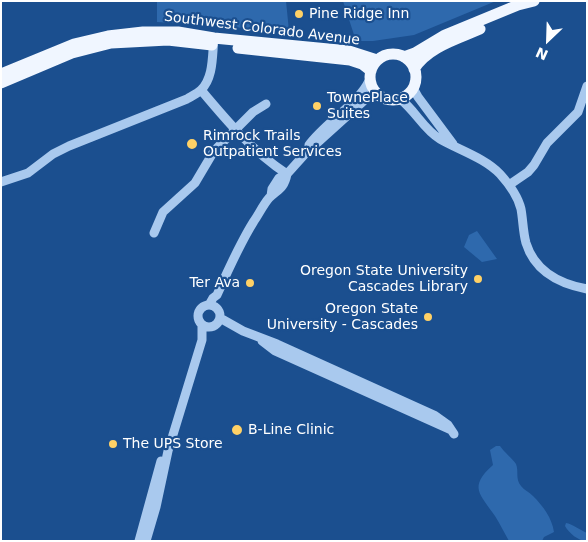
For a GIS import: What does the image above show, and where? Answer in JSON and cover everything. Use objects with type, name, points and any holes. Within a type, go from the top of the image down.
[{"type":"main road","points":[[404,57],[415,53],[445,35],[518,5],[533,2]]},
{"type":"main road","points":[[414,69],[420,60],[444,45],[521,11],[533,2]]},
{"type":"main road","name":"Southwest Colorado Avenue","points":[[1,74],[74,44],[108,36],[143,32],[178,32],[213,42],[350,60],[362,64],[370,76]]},
{"type":"main road","name":"Southwest Colorado Avenue","points":[[1,83],[72,53],[111,43],[168,40],[213,42],[349,52],[376,60]]},
{"type":"main road","points":[[390,54],[404,57],[414,69],[415,82],[413,88],[400,99],[393,100],[379,95],[374,90],[370,76],[376,60],[390,54]]},
{"type":"street","points":[[1,182],[28,173],[53,154],[69,146],[187,98],[201,90],[212,68],[213,42]]},
{"type":"street","points":[[304,154],[316,135],[361,93],[370,76]]},
{"type":"street","points":[[509,185],[528,172],[547,143],[578,112],[587,86]]},
{"type":"street","points":[[413,88],[453,145]]},
{"type":"street","points":[[201,90],[235,129],[269,162],[287,174]]},
{"type":"street","points":[[146,541],[156,507],[168,451],[202,340],[220,314],[213,306],[213,298],[217,295],[242,242],[271,196],[272,189],[279,178],[287,174],[304,154],[366,99],[379,95]]},
{"type":"street","points":[[400,99],[408,104],[425,126],[440,139],[498,171],[517,196],[521,208],[526,243],[531,256],[555,280],[570,286],[587,289]]},
{"type":"street","points":[[154,233],[163,212],[195,183],[214,151],[253,112],[266,104]]},
{"type":"street","points":[[578,112],[587,118]]},
{"type":"street","points":[[213,306],[202,306],[198,312],[198,319],[243,331],[277,344],[434,414],[448,425],[453,432]]},
{"type":"street","points":[[139,541],[162,458],[168,451]]},
{"type":"street","points":[[146,512],[148,523],[144,536],[146,541]]},
{"type":"shaded area","points":[[157,1],[286,1],[289,31],[157,22]]},
{"type":"shaded area","points":[[343,1],[496,1],[414,35],[373,41],[356,41]]},
{"type":"shaded area","points":[[477,231],[497,259],[482,262],[464,247],[469,235]]},
{"type":"shaded area","points":[[500,446],[515,462],[519,483],[537,500],[549,517],[554,532],[544,537],[542,541],[509,541],[481,496],[479,485],[485,473],[493,465],[490,450]]},
{"type":"shaded area","points":[[566,523],[587,533],[587,541],[580,540],[571,534],[565,526]]},
{"type":"place","name":"Pine Ridge Inn","points":[[299,14]]},
{"type":"place","name":"TownePlace Suites","points":[[317,106]]},
{"type":"place","name":"Rimrock Trails Outpatient Services","points":[[192,144]]},
{"type":"place","name":"Oregon State University Cascades Library","points":[[478,279]]},
{"type":"place","name":"Ter Ava","points":[[250,283]]},
{"type":"place","name":"Oregon State University - Cascades","points":[[428,317]]},
{"type":"place","name":"B-Line Clinic","points":[[237,430]]},
{"type":"place","name":"The UPS Store","points":[[113,444]]}]
